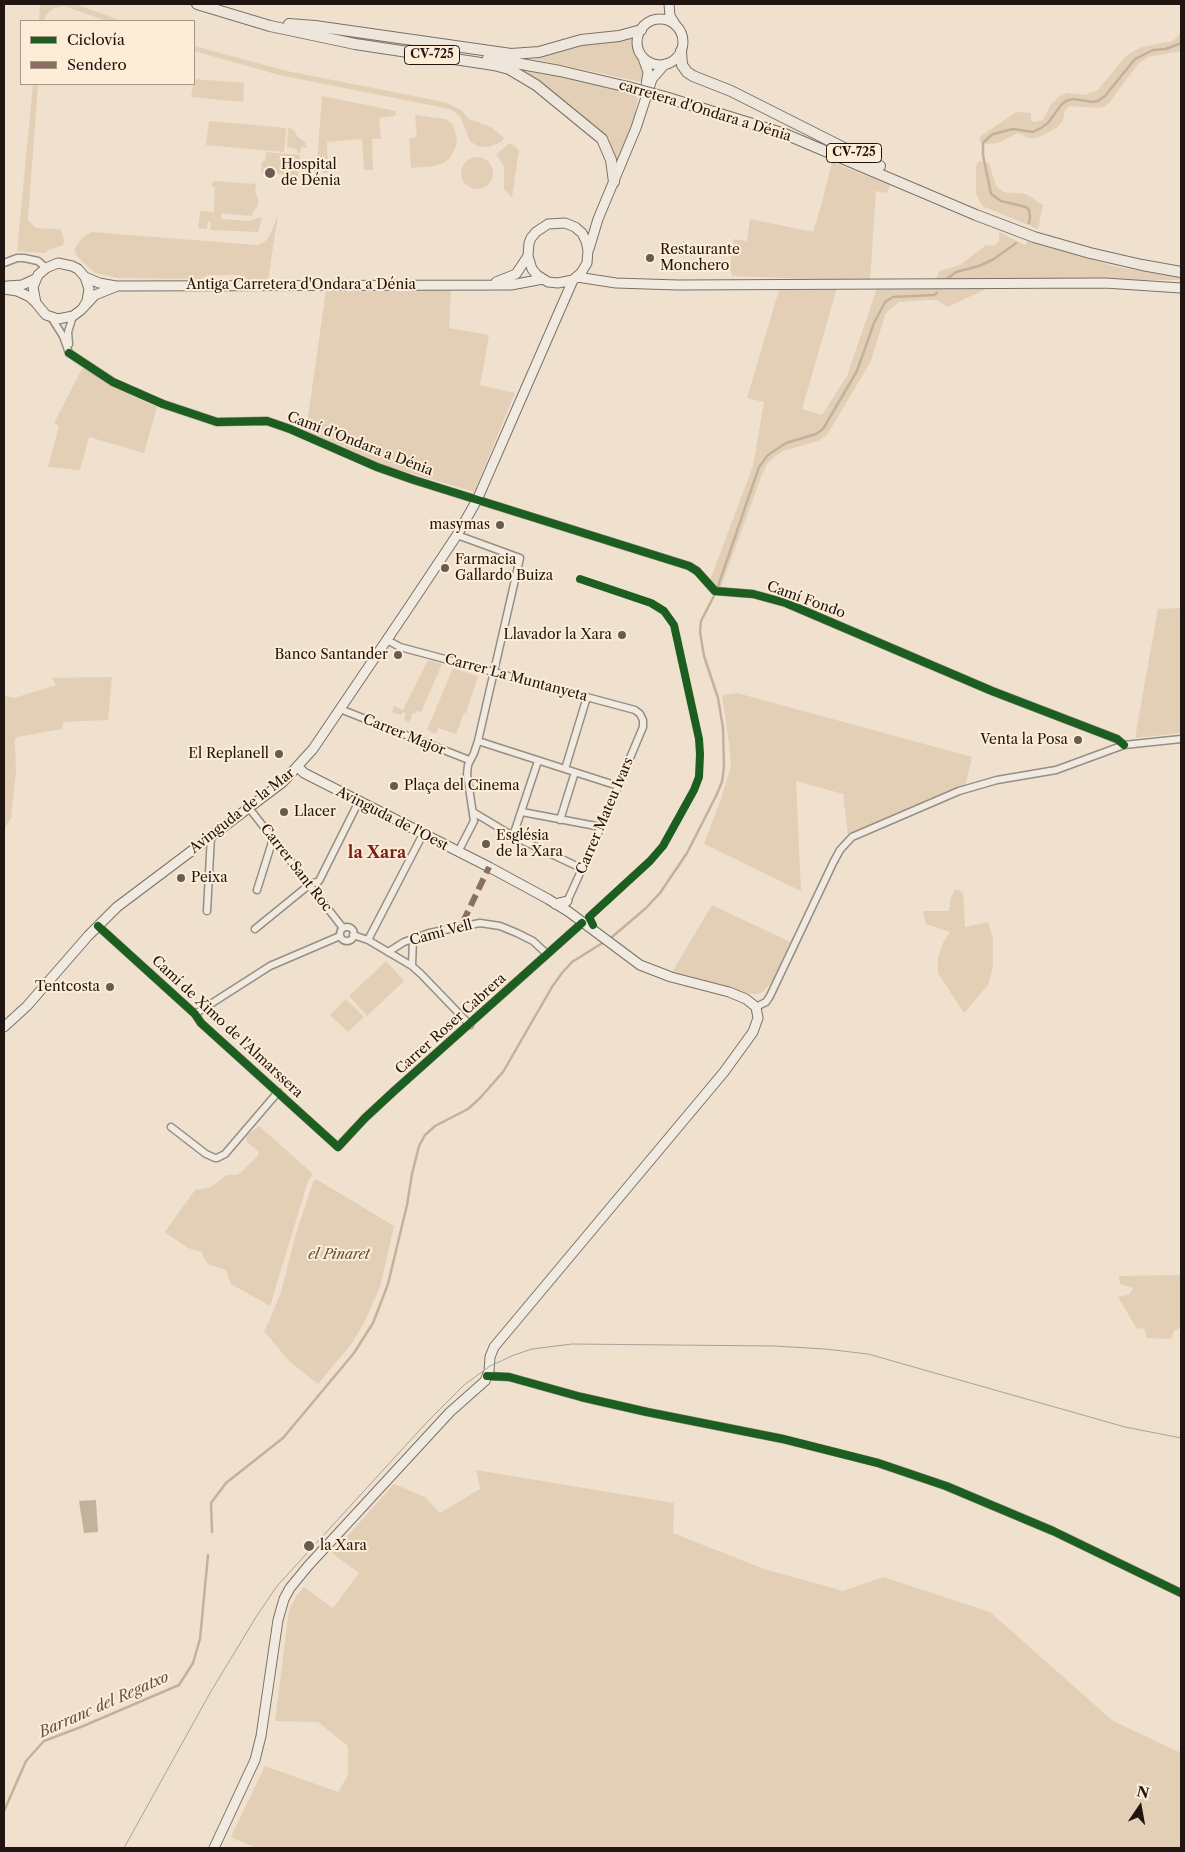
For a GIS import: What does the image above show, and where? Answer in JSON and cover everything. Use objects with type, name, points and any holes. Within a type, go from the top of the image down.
[{"type":"main road","name":"CV-725","points":[[197,4],[270,26],[355,44],[494,64],[509,69],[536,85],[602,139],[611,160],[614,182]]},
{"type":"main road","name":"carretera d'Ondara a Dénia","points":[[213,4],[289,24],[367,39],[531,65],[665,97],[785,134],[829,151],[976,215],[1034,237],[1082,251],[1181,272]]},
{"type":"main road","points":[[644,101],[648,72],[638,44],[640,30],[644,25],[659,18],[668,4]]},
{"type":"main road","points":[[603,282],[593,274],[587,263],[588,250],[598,220],[636,128],[652,79],[666,64],[677,57],[681,51],[682,37],[670,16],[668,4]]},
{"type":"main road","points":[[656,19],[675,24]]},
{"type":"main road","name":"CV-725","points":[[289,24],[511,54],[538,52],[581,40],[618,36],[640,30]]},
{"type":"main road","name":"CV-725","points":[[681,51],[682,65],[693,76],[731,90],[890,171],[968,205],[976,215]]},
{"type":"main road","points":[[643,57],[650,62],[666,64]]},
{"type":"main road","points":[[587,263],[575,278],[563,283],[553,283],[543,279],[532,269],[528,248],[532,238],[542,227],[559,222],[580,230],[598,220]]},
{"type":"main road","points":[[575,227],[586,241],[588,250]]},
{"type":"main road","name":"Antiga Carretera d'Ondara a Dénia","points":[[487,285],[516,274],[528,256]]},
{"type":"main road","points":[[58,263],[78,269],[87,282],[88,295],[84,306],[73,316],[58,319],[42,312],[30,297],[4,287],[22,286],[35,280],[46,268],[58,263]]},
{"type":"main road","name":"Antiga Carretera d'Ondara a Dénia","points":[[85,277],[99,283],[116,286],[487,285],[518,284],[543,279]]},
{"type":"main road","points":[[575,278],[639,284],[1104,283],[1181,288]]},
{"type":"main road","name":"Avinguda de la Mar","points":[[4,1027],[40,992],[98,926],[137,891],[283,782],[298,767],[387,640],[457,535],[477,500],[575,278]]},
{"type":"main road","points":[[35,280],[33,295],[36,303]]},
{"type":"main road","points":[[553,283],[560,293],[560,310]]},
{"type":"main road","name":"Antiga Carretera d'Ondara a Dénia","points":[[84,306],[95,295],[116,286]]},
{"type":"main road","name":"Avinguda de l'Oest","points":[[298,767],[304,774],[489,867],[569,912],[632,960],[649,969],[735,994],[750,1001],[756,1007]]},
{"type":"main road","points":[[555,904],[567,901]]},
{"type":"main road","points":[[214,1848],[255,1760],[261,1736],[278,1620],[281,1607],[290,1588],[450,1412],[481,1385],[487,1376],[490,1357],[495,1346],[738,1054],[756,1026],[758,1018],[756,1007]]},
{"type":"street","points":[[4,262],[24,258],[38,261],[46,268]]},
{"type":"street","points":[[70,353],[68,332],[73,316]]},
{"type":"street","points":[[51,317],[63,336],[70,353]]},
{"type":"street","name":"Camí d’Ondara a Dénia","points":[[70,353],[113,382],[163,404],[217,422],[266,421],[304,434],[377,467],[477,500]]},
{"type":"street","name":"Camí Fondo","points":[[477,500],[688,566],[697,571],[708,586],[715,591],[753,594],[786,602],[992,691],[1117,739],[1124,745]]},
{"type":"street","points":[[457,535],[520,558],[478,741],[474,754],[469,760],[467,774],[474,821],[458,852]]},
{"type":"street","name":"Carrer La Muntanyeta","points":[[387,640],[400,647],[635,710],[643,720]]},
{"type":"street","points":[[565,769],[587,697]]},
{"type":"street","name":"Carrer Major","points":[[340,709],[469,760]]},
{"type":"street","name":"Carrer Mateu Ivars","points":[[567,901],[602,827],[643,726],[643,720]]},
{"type":"street","points":[[756,1007],[766,1002],[770,996],[833,863],[840,850],[852,837],[959,791],[997,780],[1056,770],[1124,745],[1181,739]]},
{"type":"street","points":[[478,741],[618,786]]},
{"type":"street","points":[[514,836],[538,761]]},
{"type":"street","points":[[560,820],[575,772]]},
{"type":"street","points":[[255,929],[309,885],[319,881],[359,802]]},
{"type":"street","name":"Carrer Sant Roc","points":[[249,808],[343,928]]},
{"type":"street","points":[[473,812],[514,836],[583,869]]},
{"type":"street","points":[[522,812],[602,827]]},
{"type":"street","points":[[368,940],[423,834]]},
{"type":"street","points":[[207,911],[211,836]]},
{"type":"street","points":[[257,890],[273,838]]},
{"type":"street","points":[[567,901],[566,907],[569,912]]},
{"type":"street","name":"Camí Vell","points":[[388,952],[413,938],[429,933],[463,925],[487,923],[500,926],[526,937],[538,944],[547,954]]},
{"type":"street","name":"Carrer Roser Cabrera","points":[[338,1147],[365,1118],[582,923]]},
{"type":"street","name":"Camí de Ximo de l'Almarssera","points":[[98,926],[195,1014],[201,1023],[338,1147]]},
{"type":"street","points":[[340,936],[343,928],[349,928],[353,931],[353,935]]},
{"type":"street","points":[[353,935],[368,940],[412,966],[425,977],[470,1025]]},
{"type":"street","points":[[340,936],[343,940],[347,941],[353,935]]},
{"type":"street","points":[[195,1014],[270,966],[340,936]]},
{"type":"street","points":[[412,966],[413,938]]},
{"type":"street","points":[[171,1127],[206,1154],[218,1158],[225,1154],[278,1092]]},
{"type":"street","points":[[487,1376],[509,1377],[581,1397],[783,1439],[878,1463],[946,1486],[1053,1531],[1181,1593]]},
{"type":"green space","points":[[40,4],[75,4],[119,20],[104,20],[64,6],[54,8],[46,15],[44,20],[39,20]]},
{"type":"green space","points":[[1181,33],[1181,51],[1148,57],[1138,64],[1104,107],[1070,106],[1065,110],[1063,121],[1058,127],[1037,138],[1029,138],[1018,133],[998,143],[988,144],[981,142],[979,139],[1016,112],[1031,113],[1031,121],[1043,120],[1051,104],[1060,96],[1068,93],[1085,95],[1098,90],[1124,58],[1132,52],[1142,47],[1173,41]]},
{"type":"green space","points":[[632,38],[634,52],[644,68],[645,83],[526,57],[570,46]]},
{"type":"green space","points":[[195,46],[287,71],[444,102],[461,110],[469,119],[491,127],[504,138],[501,142],[489,147],[477,146],[470,141],[460,116],[450,109],[279,75],[195,51]]},
{"type":"green space","points":[[519,68],[614,88],[638,95],[634,122],[617,165],[614,153],[604,135],[537,80]]},
{"type":"green space","points":[[195,79],[244,83],[243,102],[191,97]]},
{"type":"green space","points":[[33,85],[38,85],[28,220],[36,228],[61,230],[64,240],[63,245],[48,250],[46,253],[17,251]]},
{"type":"green space","points":[[322,96],[396,111],[394,116],[379,118],[381,139],[372,139],[373,170],[364,170],[362,139],[327,142],[328,172],[324,173],[318,169]]},
{"type":"green space","points":[[415,115],[446,119],[453,125],[457,139],[456,146],[450,158],[445,162],[434,166],[411,168],[409,138],[417,137]]},
{"type":"green space","points":[[209,121],[286,128],[284,152],[206,145]]},
{"type":"green space","points":[[288,128],[293,129],[298,137],[305,142],[307,148],[301,147],[300,153],[297,153],[297,149],[287,147]]},
{"type":"green space","points":[[510,143],[519,150],[512,198],[504,189],[504,166],[496,154]]},
{"type":"green space","points":[[266,152],[300,155],[298,176],[291,180],[281,174],[261,172]]},
{"type":"green space","points":[[477,157],[483,158],[488,162],[492,167],[492,179],[488,184],[483,188],[477,189],[471,188],[466,184],[462,179],[461,173],[462,167],[466,162],[471,158]]},
{"type":"green space","points":[[979,161],[989,163],[996,186],[1004,192],[1026,194],[1043,205],[1038,229],[982,206],[976,193],[976,166]]},
{"type":"green space","points":[[832,162],[890,185],[887,193],[876,191],[870,281],[732,276],[730,267],[734,239],[747,241],[750,219],[813,232]]},
{"type":"green space","points":[[213,181],[256,184],[255,191],[259,201],[252,213],[253,215],[222,213],[221,219],[250,221],[259,217],[262,218],[258,232],[210,230],[211,222],[208,222],[207,229],[198,228],[200,211],[214,212],[215,187],[212,187]]},
{"type":"green space","points":[[278,215],[268,280],[249,280],[241,275],[208,275],[200,279],[117,278],[96,273],[77,256],[74,250],[82,238],[92,232],[257,245],[269,237]]},
{"type":"green space","points":[[999,232],[1025,245],[1028,241],[1113,266],[1181,278],[1181,280],[936,280],[939,271],[960,265],[986,245],[993,246],[999,242]]},
{"type":"green space","points":[[451,288],[449,328],[489,335],[480,385],[515,393],[474,492],[350,453],[306,431],[326,290]]},
{"type":"green space","points":[[837,288],[802,409],[822,415],[847,376],[877,288],[986,289],[948,307],[937,300],[926,300],[899,302],[889,310],[885,315],[871,361],[827,435],[818,441],[783,451],[767,464],[721,587],[713,586],[709,583],[753,466],[764,402],[747,398],[779,290]]},
{"type":"green space","points":[[83,367],[115,388],[157,407],[144,453],[89,437],[80,470],[48,467],[59,426],[54,423]]},
{"type":"green space","points":[[1181,608],[1181,733],[1135,738],[1158,609]]},
{"type":"green space","points":[[428,660],[442,664],[421,712],[413,713],[409,723],[404,720],[406,714],[403,712],[401,715],[392,712],[394,706],[403,710]]},
{"type":"green space","points":[[453,668],[478,676],[466,713],[464,713],[456,734],[438,728],[436,734],[427,730]]},
{"type":"green space","points":[[112,677],[108,720],[63,722],[62,729],[17,737],[15,739],[16,773],[11,818],[4,830],[4,696],[14,698],[56,685],[52,678]]},
{"type":"green space","points":[[737,693],[972,757],[965,786],[927,800],[848,836],[843,794],[796,781],[801,891],[704,844],[731,766],[722,695]]},
{"type":"green space","points":[[955,889],[963,892],[965,927],[988,922],[993,939],[993,967],[988,985],[964,1013],[938,973],[938,957],[943,943],[950,932],[926,924],[923,911],[949,911]]},
{"type":"green space","points":[[712,905],[790,942],[774,979],[763,992],[757,994],[746,993],[672,972]]},
{"type":"green space","points":[[386,961],[404,981],[367,1016],[349,996]]},
{"type":"green space","points":[[346,999],[364,1017],[348,1032],[330,1015]]},
{"type":"green space","points":[[259,1126],[313,1174],[308,1181],[270,1306],[231,1284],[226,1270],[208,1264],[202,1252],[188,1248],[165,1232],[195,1190],[211,1187],[227,1175],[238,1175],[257,1157],[259,1152],[247,1142],[246,1136]]},
{"type":"green space","name":"el Pinaret","points":[[316,1179],[394,1226],[380,1287],[364,1323],[352,1343],[318,1384],[289,1361],[264,1331],[281,1292],[297,1230],[313,1182]]},
{"type":"green space","points":[[1181,1275],[1181,1327],[1174,1331],[1171,1339],[1147,1338],[1144,1328],[1137,1329],[1118,1297],[1130,1294],[1133,1288],[1120,1284],[1119,1276]]},
{"type":"green space","points":[[476,1470],[674,1503],[673,1533],[764,1569],[843,1591],[883,1577],[990,1612],[1113,1721],[1181,1753],[1181,1848],[256,1848],[231,1837],[265,1766],[338,1792],[348,1775],[348,1746],[318,1722],[275,1721],[289,1610],[297,1595],[304,1587],[333,1608],[359,1573],[332,1553],[394,1484],[425,1497],[440,1513],[480,1489]]},
{"type":"shaded area","points":[[96,1500],[98,1532],[84,1533],[79,1501]]},
{"type":"waterway","name":"Barranc del Regatxo","points":[[1029,223],[1029,210],[1026,207],[1001,201],[991,194],[983,155],[983,143],[993,134],[1013,129],[1033,132],[1041,128],[1048,123],[1066,101],[1073,99],[1098,101],[1105,96],[1135,59],[1153,50],[1166,49],[1181,43]]},
{"type":"waterway","name":"Barranc del Regatxo","points":[[944,281],[956,272],[979,266],[994,259],[1016,243]]},
{"type":"waterway","name":"Barranc del Regatxo","points":[[212,1532],[211,1503],[226,1483],[283,1438],[354,1353],[373,1323],[388,1284],[407,1205],[412,1174],[419,1146],[425,1135],[435,1126],[468,1109],[480,1098],[503,1072],[562,973],[572,962],[612,937],[646,908],[660,893],[687,853],[716,796],[722,782],[724,767],[723,728],[718,698],[704,656],[700,632],[701,621],[716,592],[759,467],[768,455],[786,443],[816,434],[823,429],[857,371],[874,323],[885,302],[893,297],[934,295],[937,293]]},
{"type":"waterway","name":"Barranc del Regatxo","points":[[4,1811],[26,1761],[44,1741],[179,1685],[193,1663],[200,1639],[208,1555]]},
{"type":"tram line","points":[[124,1848],[210,1693],[277,1586],[428,1421],[464,1385],[490,1366],[514,1355],[532,1349],[572,1344],[774,1346],[868,1354],[1125,1427],[1181,1438]]},
{"type":"marked path","points":[[463,922],[489,867]]},
{"type":"cycle path","points":[[69,353],[113,382],[163,404],[217,422],[267,421],[377,467],[414,480],[689,566],[697,571],[715,591],[753,594],[786,603],[992,691],[1117,739],[1124,745]]},
{"type":"cycle path","points":[[580,579],[651,603],[664,611],[674,625],[699,739],[700,754],[699,777],[694,790],[663,846],[650,861],[589,917],[593,925]]},
{"type":"cycle path","points":[[98,926],[195,1014],[201,1023],[338,1147],[393,1092],[582,923]]},
{"type":"cycle path","points":[[487,1376],[509,1377],[581,1397],[783,1439],[878,1463],[946,1486],[1053,1531],[1181,1593]]},
{"type":"place","name":"Hospital de Dénia","points":[[270,173]]},
{"type":"place","name":"Restaurante Monchero","points":[[650,258]]},
{"type":"place","name":"masymas","points":[[500,525]]},
{"type":"place","name":"Farmacia Gallardo Buiza","points":[[445,568]]},
{"type":"place","name":"Llavador la Xara","points":[[622,635]]},
{"type":"place","name":"Banco Santander","points":[[398,655]]},
{"type":"place","name":"Venta la Posa","points":[[1078,740]]},
{"type":"place","name":"El Replanell","points":[[279,754]]},
{"type":"place","name":"Plaça del Cinema","points":[[394,786]]},
{"type":"place","name":"Llacer","points":[[284,812]]},
{"type":"place","name":"Església de la Xara","points":[[486,844]]},
{"type":"place","name":"Peixa","points":[[181,878]]},
{"type":"place","name":"Tentcosta","points":[[110,987]]},
{"type":"place","name":"la Xara","points":[[309,1546]]},
{"type":"district","name":"la Xara","points":[[377,853]]}]
